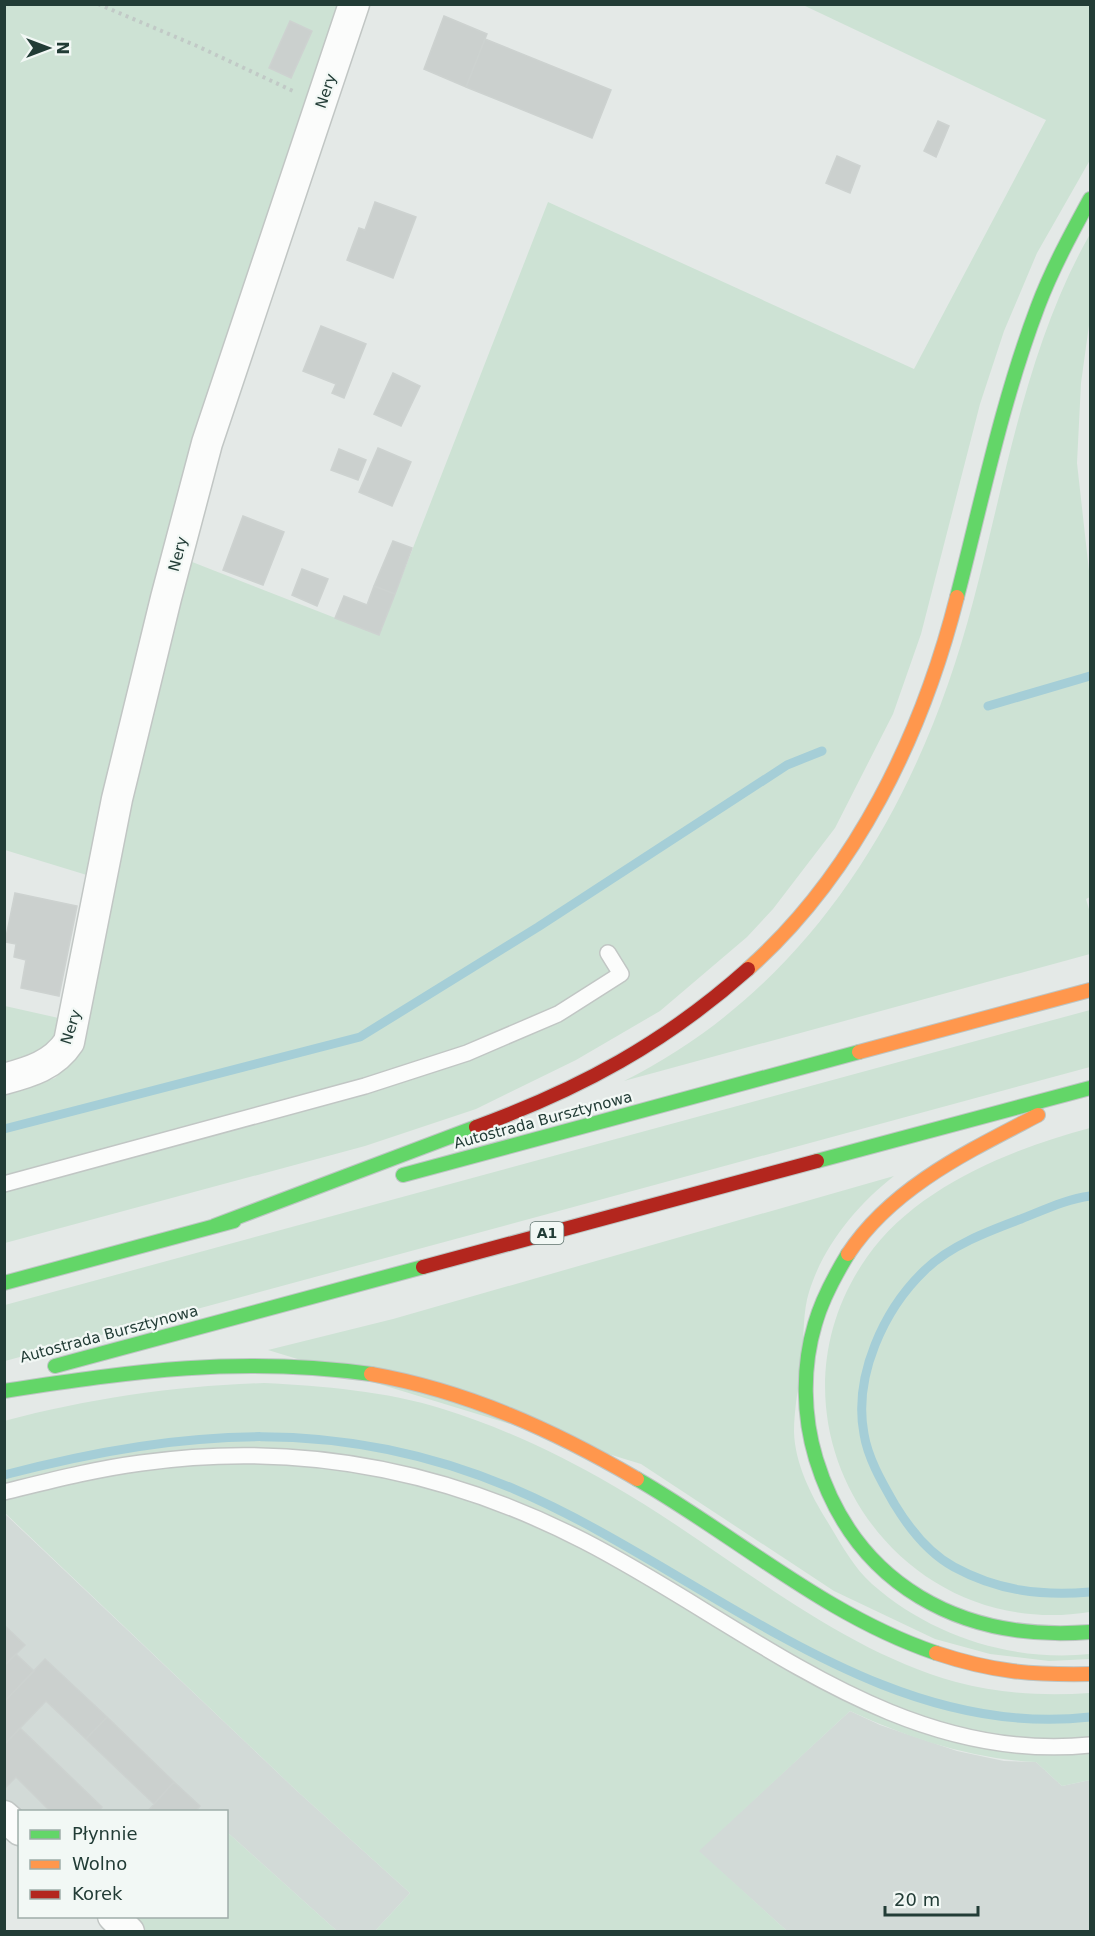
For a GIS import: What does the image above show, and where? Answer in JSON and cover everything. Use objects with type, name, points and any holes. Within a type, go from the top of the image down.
[{"type":"highway","points":[[214,1226],[517,1111],[595,1077],[674,1030],[708,1005],[781,939],[821,891],[851,848],[905,750],[921,712],[942,652],[1009,393],[1028,336],[1066,242],[1090,199]]},
{"type":"highway","name":"Autostrada Bursztynowa","points":[[387,1179],[1090,990]]},
{"type":"highway","points":[[1090,1088],[946,1164],[887,1206],[848,1253],[825,1295],[812,1335],[804,1386],[811,1445],[823,1480],[864,1552],[880,1567],[908,1590],[941,1609],[979,1623],[1018,1633],[1046,1635],[1090,1632]]},
{"type":"highway","name":"Autostrada Bursztynowa","points":[[4,1380],[1090,1088]]},
{"type":"highway","points":[[4,1283],[353,1189]]},
{"type":"highway","points":[[4,1391],[166,1368],[219,1365],[324,1367],[415,1383],[493,1407],[543,1428],[597,1456],[665,1496],[809,1589],[904,1642],[980,1667],[1009,1673],[1053,1677],[1090,1674]]},
{"type":"street","name":"Nery","points":[[4,1078],[51,1061],[62,1054],[69,1042],[117,799],[166,598],[207,444],[354,4]]},
{"type":"street","points":[[4,1816],[18,1828]]},
{"type":"street","points":[[114,1918],[129,1932]]},
{"type":"lane","points":[[4,1184],[365,1086],[467,1053],[558,1014],[621,974],[608,953]]},
{"type":"lane","points":[[4,1492],[140,1463],[183,1459],[281,1456],[370,1465],[418,1478],[543,1522],[585,1542],[796,1668],[928,1726],[987,1743],[1054,1748],[1090,1745]]},
{"type":"path","points":[[98,4],[197,46],[321,104]]},
{"type":"shaded area","points":[[4,1513],[297,1791],[410,1893],[375,1931],[337,1931],[228,1833],[228,1810],[18,1810],[18,1812],[5,1799]]},
{"type":"shaded area","points":[[850,1711],[880,1725],[957,1751],[1004,1761],[1036,1762],[1062,1786],[1090,1780],[1090,1931],[787,1931],[698,1851]]},
{"type":"green space","points":[[5,5],[343,5],[90,876],[5,850]],"holes":[[[290,21],[312,31],[291,78],[269,67]]]},
{"type":"green space","points":[[803,5],[1090,5],[1090,160],[1037,253],[1004,331],[980,404],[921,634],[893,714],[835,828],[773,909],[747,937],[660,1011],[576,1060],[476,1109],[365,1146],[5,1243],[5,1095],[55,1078],[72,1061],[182,558],[379,635],[548,202],[914,369],[1046,120]]},
{"type":"green space","points":[[1090,234],[1090,318],[1081,383],[1077,463],[1090,580],[1090,897],[1086,899],[1090,913],[1090,954],[624,1081],[691,1041],[751,994],[804,940],[850,880],[890,816],[923,747],[951,676],[973,602],[1034,367],[1049,322]]},
{"type":"green space","points":[[5,1006],[63,1019],[54,1038],[48,1044],[33,1053],[5,1062]]},
{"type":"green space","points":[[1090,1010],[1090,1067],[5,1361],[5,1305]]},
{"type":"green space","points":[[1090,1128],[1090,1612],[1019,1613],[955,1593],[902,1557],[861,1508],[834,1450],[825,1387],[835,1321],[867,1257],[887,1232],[911,1210],[967,1174],[1029,1147]]},
{"type":"green space","points":[[894,1176],[867,1200],[832,1243],[809,1292],[794,1432],[797,1456],[805,1479],[821,1511],[859,1570],[872,1584],[920,1618],[974,1642],[1002,1649],[1031,1654],[1090,1654],[1090,1659],[1049,1661],[990,1654],[935,1639],[834,1591],[641,1464],[268,1350],[393,1319]]},
{"type":"green space","points":[[264,1383],[332,1388],[399,1398],[443,1409],[486,1424],[551,1452],[612,1485],[654,1510],[821,1621],[910,1666],[956,1682],[1006,1692],[1090,1693],[1090,1780],[1062,1786],[1036,1762],[988,1757],[941,1746],[850,1711],[699,1851],[787,1931],[375,1931],[410,1893],[297,1791],[5,1513],[4,1421],[133,1394]]},
{"type":"green space","points":[[228,1833],[337,1931],[147,1931],[132,1918],[228,1918]]},
{"type":"building","points":[[444,16],[487,34],[466,87],[424,69]]},
{"type":"building","points":[[290,21],[312,31],[291,78],[269,68]]},
{"type":"building","points":[[485,39],[611,90],[592,138],[466,87]]},
{"type":"building","points":[[938,121],[949,126],[936,157],[924,151]]},
{"type":"building","points":[[837,156],[860,166],[850,193],[826,183]]},
{"type":"building","points":[[375,202],[416,217],[393,278],[347,260],[359,228],[365,230]]},
{"type":"building","points":[[321,326],[366,344],[344,398],[332,393],[336,384],[303,371]]},
{"type":"building","points":[[393,373],[420,386],[401,426],[374,414]]},
{"type":"building","points":[[378,448],[411,462],[392,506],[359,492]]},
{"type":"building","points":[[339,449],[366,460],[358,480],[331,470]]},
{"type":"building","points":[[243,516],[284,532],[263,585],[223,570]]},
{"type":"building","points":[[393,541],[412,548],[395,594],[374,586]]},
{"type":"building","points":[[302,569],[328,579],[317,606],[292,595]]},
{"type":"building","points":[[374,586],[395,594],[379,635],[335,618],[344,596],[367,605]]},
{"type":"building","points":[[15,893],[77,906],[59,996],[21,988],[26,960],[14,957],[16,944],[5,942]]},
{"type":"building","points":[[4,1625],[25,1645],[4,1666]]},
{"type":"building","points":[[16,1654],[34,1671],[4,1702],[4,1666]]},
{"type":"building","points":[[45,1659],[107,1717],[86,1739],[46,1701],[4,1745],[4,1702]]},
{"type":"building","points":[[107,1717],[174,1782],[154,1804],[86,1739]]},
{"type":"building","points":[[20,1728],[102,1807],[100,1810],[49,1810],[16,1777],[4,1789],[4,1745]]},
{"type":"building","points":[[174,1782],[200,1806],[197,1810],[149,1810]]},
{"type":"waterway","points":[[988,706],[1090,676]]},
{"type":"waterway","points":[[4,1129],[360,1037],[538,927],[787,765],[822,751]]},
{"type":"waterway","points":[[1090,1196],[1056,1205],[983,1234],[946,1253],[925,1270],[897,1304],[875,1345],[863,1389],[862,1412],[866,1443],[881,1480],[907,1523],[921,1540],[945,1562],[970,1575],[1003,1587],[1054,1593],[1090,1592]]},
{"type":"waterway","points":[[4,1475],[134,1447],[198,1439],[261,1437],[324,1440],[386,1449],[450,1465],[514,1489],[583,1523],[792,1642],[863,1677],[936,1703],[1011,1718],[1090,1717]]},
{"type":"traffic: fast","points":[[957,597],[993,451],[1025,342],[1049,279],[1090,199]]},
{"type":"traffic: fast","points":[[403,1175],[859,1052]]},
{"type":"traffic: fast","points":[[817,1161],[1090,1088]]},
{"type":"traffic: fast","points":[[214,1226],[476,1127]]},
{"type":"traffic: fast","points":[[4,1283],[234,1221]]},
{"type":"traffic: fast","points":[[848,1254],[829,1288],[815,1324],[808,1357],[806,1392],[809,1426],[816,1459],[834,1503],[857,1541],[886,1572],[920,1597],[957,1615],[999,1627],[1043,1633],[1090,1632]]},
{"type":"traffic: fast","points":[[55,1366],[423,1267]]},
{"type":"traffic: fast","points":[[4,1391],[98,1377],[187,1368],[276,1366],[371,1374]]},
{"type":"traffic: fast","points":[[637,1479],[819,1597],[896,1637],[936,1653]]},
{"type":"traffic: slow","points":[[748,969],[787,931],[821,890],[880,799],[925,700],[957,597]]},
{"type":"traffic: slow","points":[[859,1052],[1090,990]]},
{"type":"traffic: slow","points":[[848,1254],[866,1230],[909,1190],[959,1157],[1038,1115]]},
{"type":"traffic: slow","points":[[371,1374],[407,1381],[508,1414],[574,1444],[637,1479]]},
{"type":"traffic: slow","points":[[936,1653],[1012,1671],[1090,1674]]},
{"type":"traffic: jam","points":[[476,1127],[551,1097],[620,1062],[685,1020],[748,969]]},
{"type":"traffic: jam","points":[[423,1267],[817,1161]]}]
